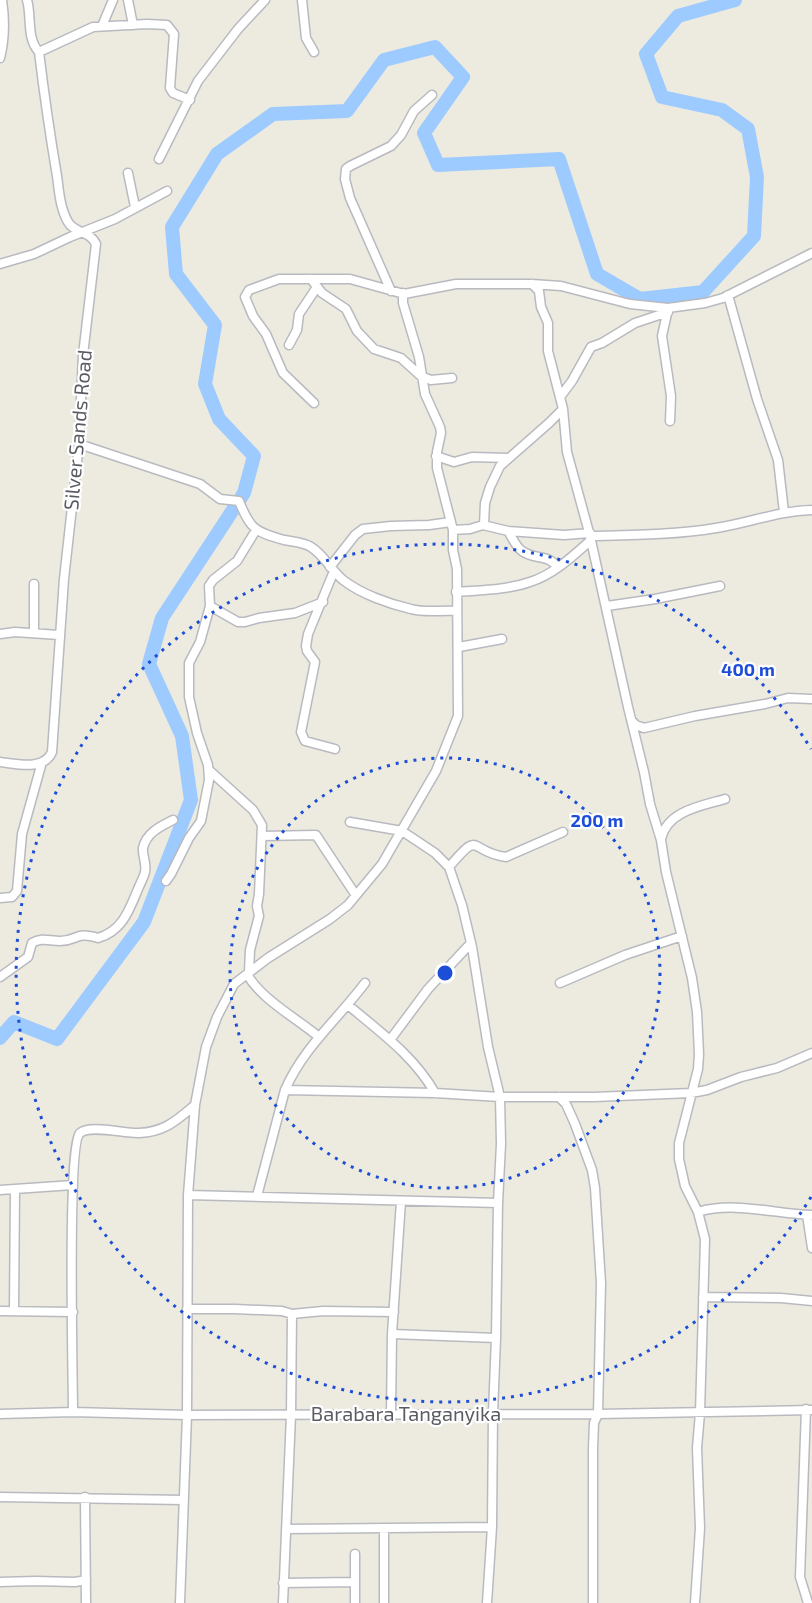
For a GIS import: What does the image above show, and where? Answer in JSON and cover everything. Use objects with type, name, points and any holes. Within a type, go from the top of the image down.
[{"type":"street","points":[[0,57],[4,43],[5,18],[2,0]]},
{"type":"street","name":"Silver Sands Road","points":[[0,898],[12,897],[17,891],[22,834],[45,761],[52,752],[58,685],[59,635],[79,444],[83,355],[96,244],[92,237],[73,228],[68,222],[62,205],[47,122],[39,52],[34,47],[29,29],[27,0]]},
{"type":"street","points":[[102,26],[113,0]]},
{"type":"street","points":[[128,0],[133,26]]},
{"type":"street","points":[[159,159],[198,81],[238,28],[265,0]]},
{"type":"street","points":[[302,0],[306,38],[314,52]]},
{"type":"street","points":[[39,52],[93,27],[163,24],[174,34],[170,88],[172,93],[189,100]]},
{"type":"street","points":[[391,291],[350,198],[345,172],[350,166],[391,146],[401,135],[414,111],[432,95]]},
{"type":"street","points":[[128,173],[135,207]]},
{"type":"street","points":[[0,264],[34,254],[82,231],[115,219],[167,191]]},
{"type":"street","points":[[560,397],[591,347],[635,323],[668,310],[728,296],[812,253]]},
{"type":"street","points":[[314,403],[283,373],[266,334],[253,316],[245,297],[249,290],[279,279],[350,279],[403,293],[456,284],[532,284],[561,286],[630,304],[668,310]]},
{"type":"street","points":[[311,279],[326,296],[343,306],[357,331],[374,349],[402,358],[423,377],[431,380],[452,378]]},
{"type":"street","points":[[532,284],[538,291],[548,323],[548,351],[563,409],[567,452],[607,606],[650,804],[661,840],[666,872],[692,978],[699,1035],[698,1069],[679,1143],[679,1159],[684,1186],[699,1212],[705,1239],[697,1448],[700,1528],[695,1603]]},
{"type":"street","points":[[289,345],[297,330],[299,314],[317,287]]},
{"type":"street","points":[[180,1603],[187,1415],[188,1195],[195,1105],[206,1047],[217,1017],[234,984],[341,911],[382,864],[436,771],[456,726],[459,700],[457,569],[452,526],[438,475],[436,456],[441,438],[440,427],[425,394],[423,377],[403,303],[403,293]]},
{"type":"street","points":[[728,296],[757,399],[778,460],[784,512]]},
{"type":"street","points":[[668,310],[662,336],[671,396],[670,421]]},
{"type":"street","points":[[484,525],[485,503],[500,466],[563,409]]},
{"type":"street","points":[[79,444],[200,484],[220,499],[239,501],[247,522],[256,530],[312,548],[351,586],[411,609],[457,611]]},
{"type":"street","points":[[436,456],[454,462],[472,457],[508,458]]},
{"type":"street","points":[[334,750],[310,744],[301,735],[315,662],[307,651],[306,645],[308,634],[323,602],[332,569],[355,535],[363,529],[452,526],[470,529],[484,525],[508,531],[564,535],[655,535],[717,528],[784,512],[812,510]]},
{"type":"street","points":[[166,881],[201,821],[210,771],[189,697],[189,663],[200,642],[210,606],[209,586],[213,580],[237,561],[256,530]]},
{"type":"street","points":[[508,531],[524,553],[549,559],[557,567]]},
{"type":"street","points":[[456,592],[528,583],[557,567],[590,536]]},
{"type":"street","points":[[34,584],[34,633]]},
{"type":"street","points":[[607,606],[720,586]]},
{"type":"street","points":[[210,606],[238,622],[244,622],[295,612],[323,602]]},
{"type":"street","points":[[0,634],[59,635]]},
{"type":"street","points":[[459,647],[502,639]]},
{"type":"street","points":[[632,719],[636,726],[644,728],[788,698],[812,699]]},
{"type":"street","points":[[0,762],[33,766],[45,761]]},
{"type":"street","points":[[210,771],[258,816],[262,825],[259,894],[256,906],[259,916],[250,951],[248,973],[252,982],[266,996],[318,1037]]},
{"type":"street","points":[[661,840],[663,829],[668,822],[682,813],[725,799]]},
{"type":"street","points":[[0,977],[28,957],[32,943],[39,938],[62,941],[78,935],[87,935],[98,938],[114,931],[124,920],[146,870],[143,849],[151,833],[173,820]]},
{"type":"street","points":[[350,822],[402,831],[435,853],[449,867],[462,905],[471,943],[488,1047],[500,1097],[501,1144],[492,1527],[487,1603]]},
{"type":"street","points":[[449,867],[466,846],[471,844],[497,856],[506,857],[563,832]]},
{"type":"street","points":[[262,837],[316,835],[355,894]]},
{"type":"street","points":[[560,983],[617,958],[682,936]]},
{"type":"street","points":[[390,1040],[428,989],[471,943]]},
{"type":"street","points":[[257,1196],[285,1090],[303,1056],[365,983]]},
{"type":"street","points":[[348,1005],[418,1066],[435,1093]]},
{"type":"street","points":[[285,1090],[435,1093],[500,1097],[691,1093],[777,1068],[812,1053]]},
{"type":"street","points":[[559,1097],[566,1104],[579,1134],[592,1170],[596,1196],[601,1283],[598,1414],[594,1423],[593,1448],[595,1481],[593,1603]]},
{"type":"street","points":[[73,1412],[73,1185],[76,1143],[81,1132],[94,1130],[139,1133],[173,1124],[195,1105]]},
{"type":"street","points":[[0,1190],[73,1185]]},
{"type":"street","points":[[14,1310],[15,1190]]},
{"type":"street","points":[[188,1195],[498,1203]]},
{"type":"street","points":[[391,1414],[392,1334],[401,1201]]},
{"type":"street","points":[[699,1212],[708,1209],[724,1209],[810,1215],[812,1248]]},
{"type":"street","points":[[703,1297],[781,1298],[812,1301]]},
{"type":"street","points":[[187,1309],[259,1310],[292,1314],[322,1311],[394,1312]]},
{"type":"street","points":[[0,1311],[73,1312]]},
{"type":"street","points":[[283,1603],[291,1415],[292,1314]]},
{"type":"street","points":[[392,1334],[496,1338]]},
{"type":"street","points":[[808,1603],[800,1577],[809,1410]]},
{"type":"street","name":"Barabara Tanganyika","points":[[0,1414],[73,1412],[187,1415],[598,1414],[809,1410]]},
{"type":"street","points":[[0,1497],[183,1500]]},
{"type":"street","points":[[85,1497],[86,1603]]},
{"type":"street","points":[[286,1529],[492,1527]]},
{"type":"street","points":[[384,1528],[384,1603]]},
{"type":"street","points":[[355,1554],[355,1603]]},
{"type":"street","points":[[0,1582],[86,1580]]},
{"type":"street","points":[[284,1583],[354,1582]]},
{"type":"waterway","points":[[0,1038],[14,1022],[57,1039],[144,922],[191,800],[182,736],[149,664],[162,618],[244,493],[254,456],[219,419],[205,384],[215,325],[176,274],[172,227],[217,154],[273,114],[347,111],[384,60],[435,47],[463,77],[424,133],[438,165],[559,159],[597,274],[640,299],[703,292],[754,236],[757,177],[748,129],[722,110],[662,97],[646,54],[678,16],[735,0]]}]
